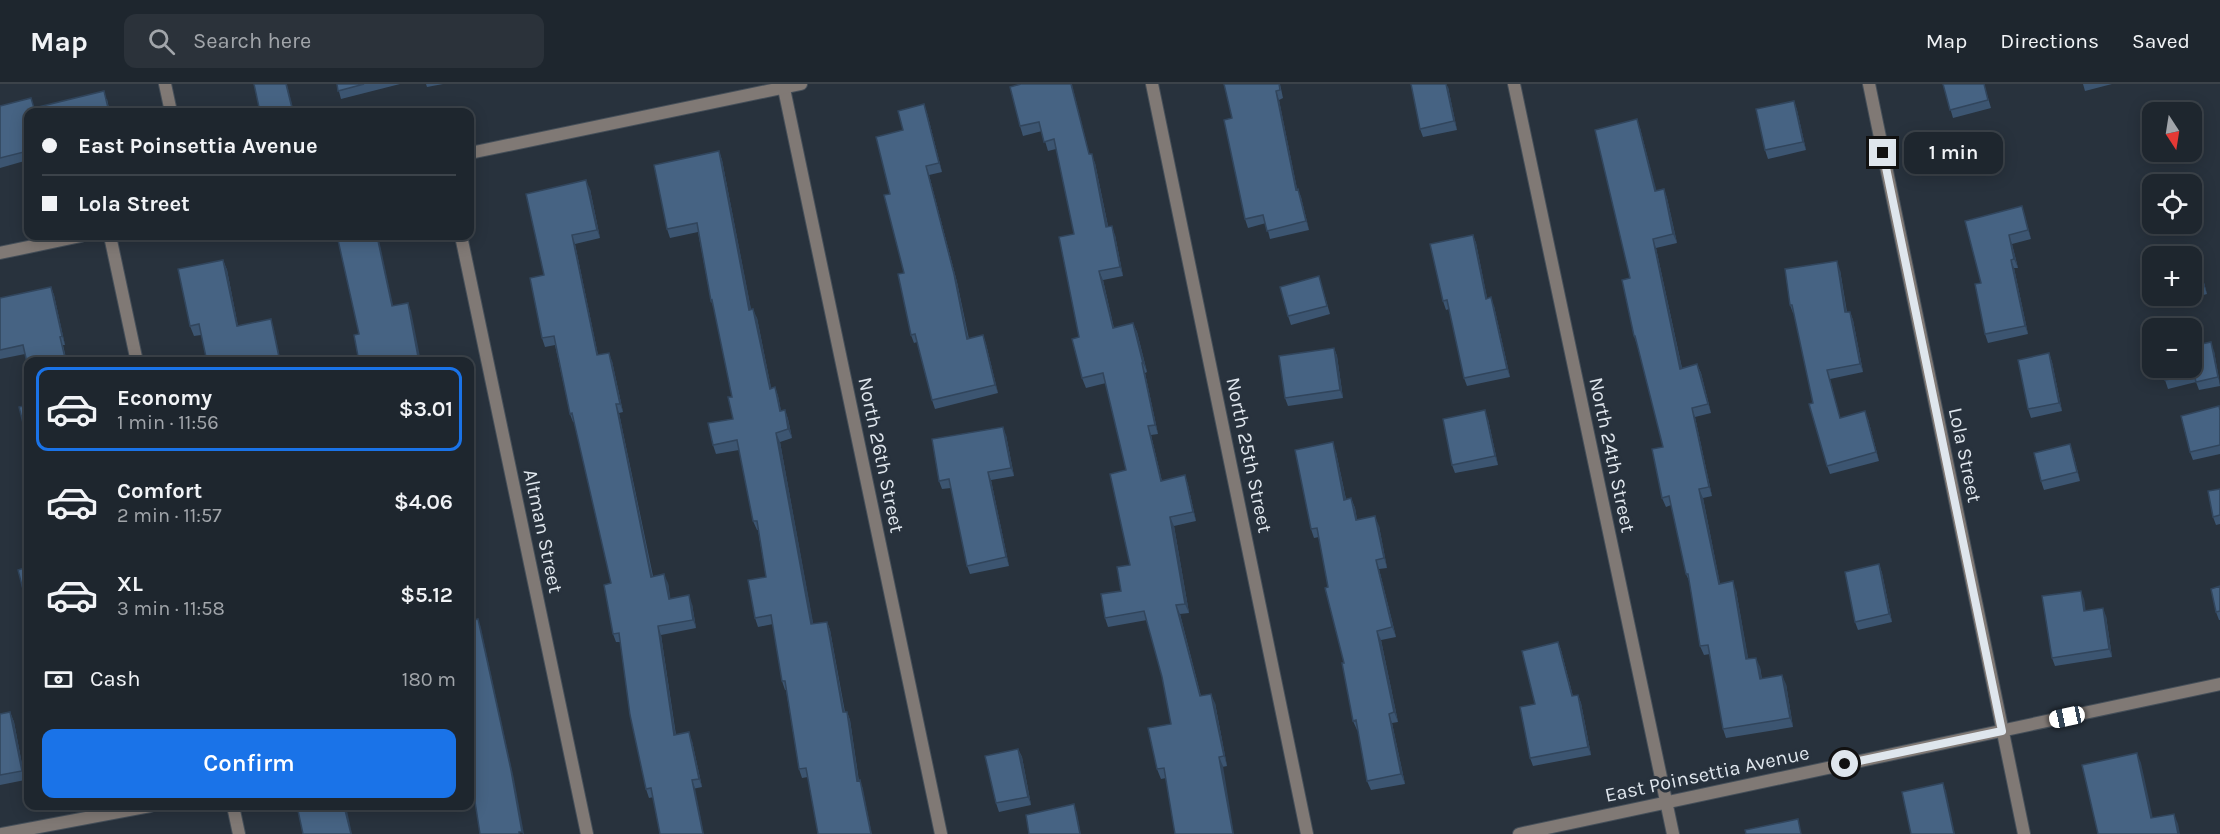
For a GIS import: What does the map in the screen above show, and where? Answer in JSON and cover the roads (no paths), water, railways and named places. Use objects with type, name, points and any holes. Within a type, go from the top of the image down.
[{"type":"street","points":[[165,84],[170,108]]},
{"type":"street","points":[[474,152],[801,84]]},
{"type":"street","name":"North 25th Street","points":[[1152,84],[1307,834]]},
{"type":"street","name":"North 24th Street","points":[[1514,84],[1673,834]]},
{"type":"street","name":"Lola Street","points":[[1869,84],[2024,834]]},
{"type":"street","name":"North 26th Street","points":[[783,86],[940,834]]},
{"type":"street","points":[[0,253],[62,240]]},
{"type":"street","points":[[111,240],[136,357]]},
{"type":"street","name":"Altman Street","points":[[462,240],[587,834]]},
{"type":"street","name":"East Poinsettia Avenue","points":[[1519,834],[2220,684]]},
{"type":"street","points":[[2,834],[129,810]]},
{"type":"street","points":[[234,810],[239,834]]}]
